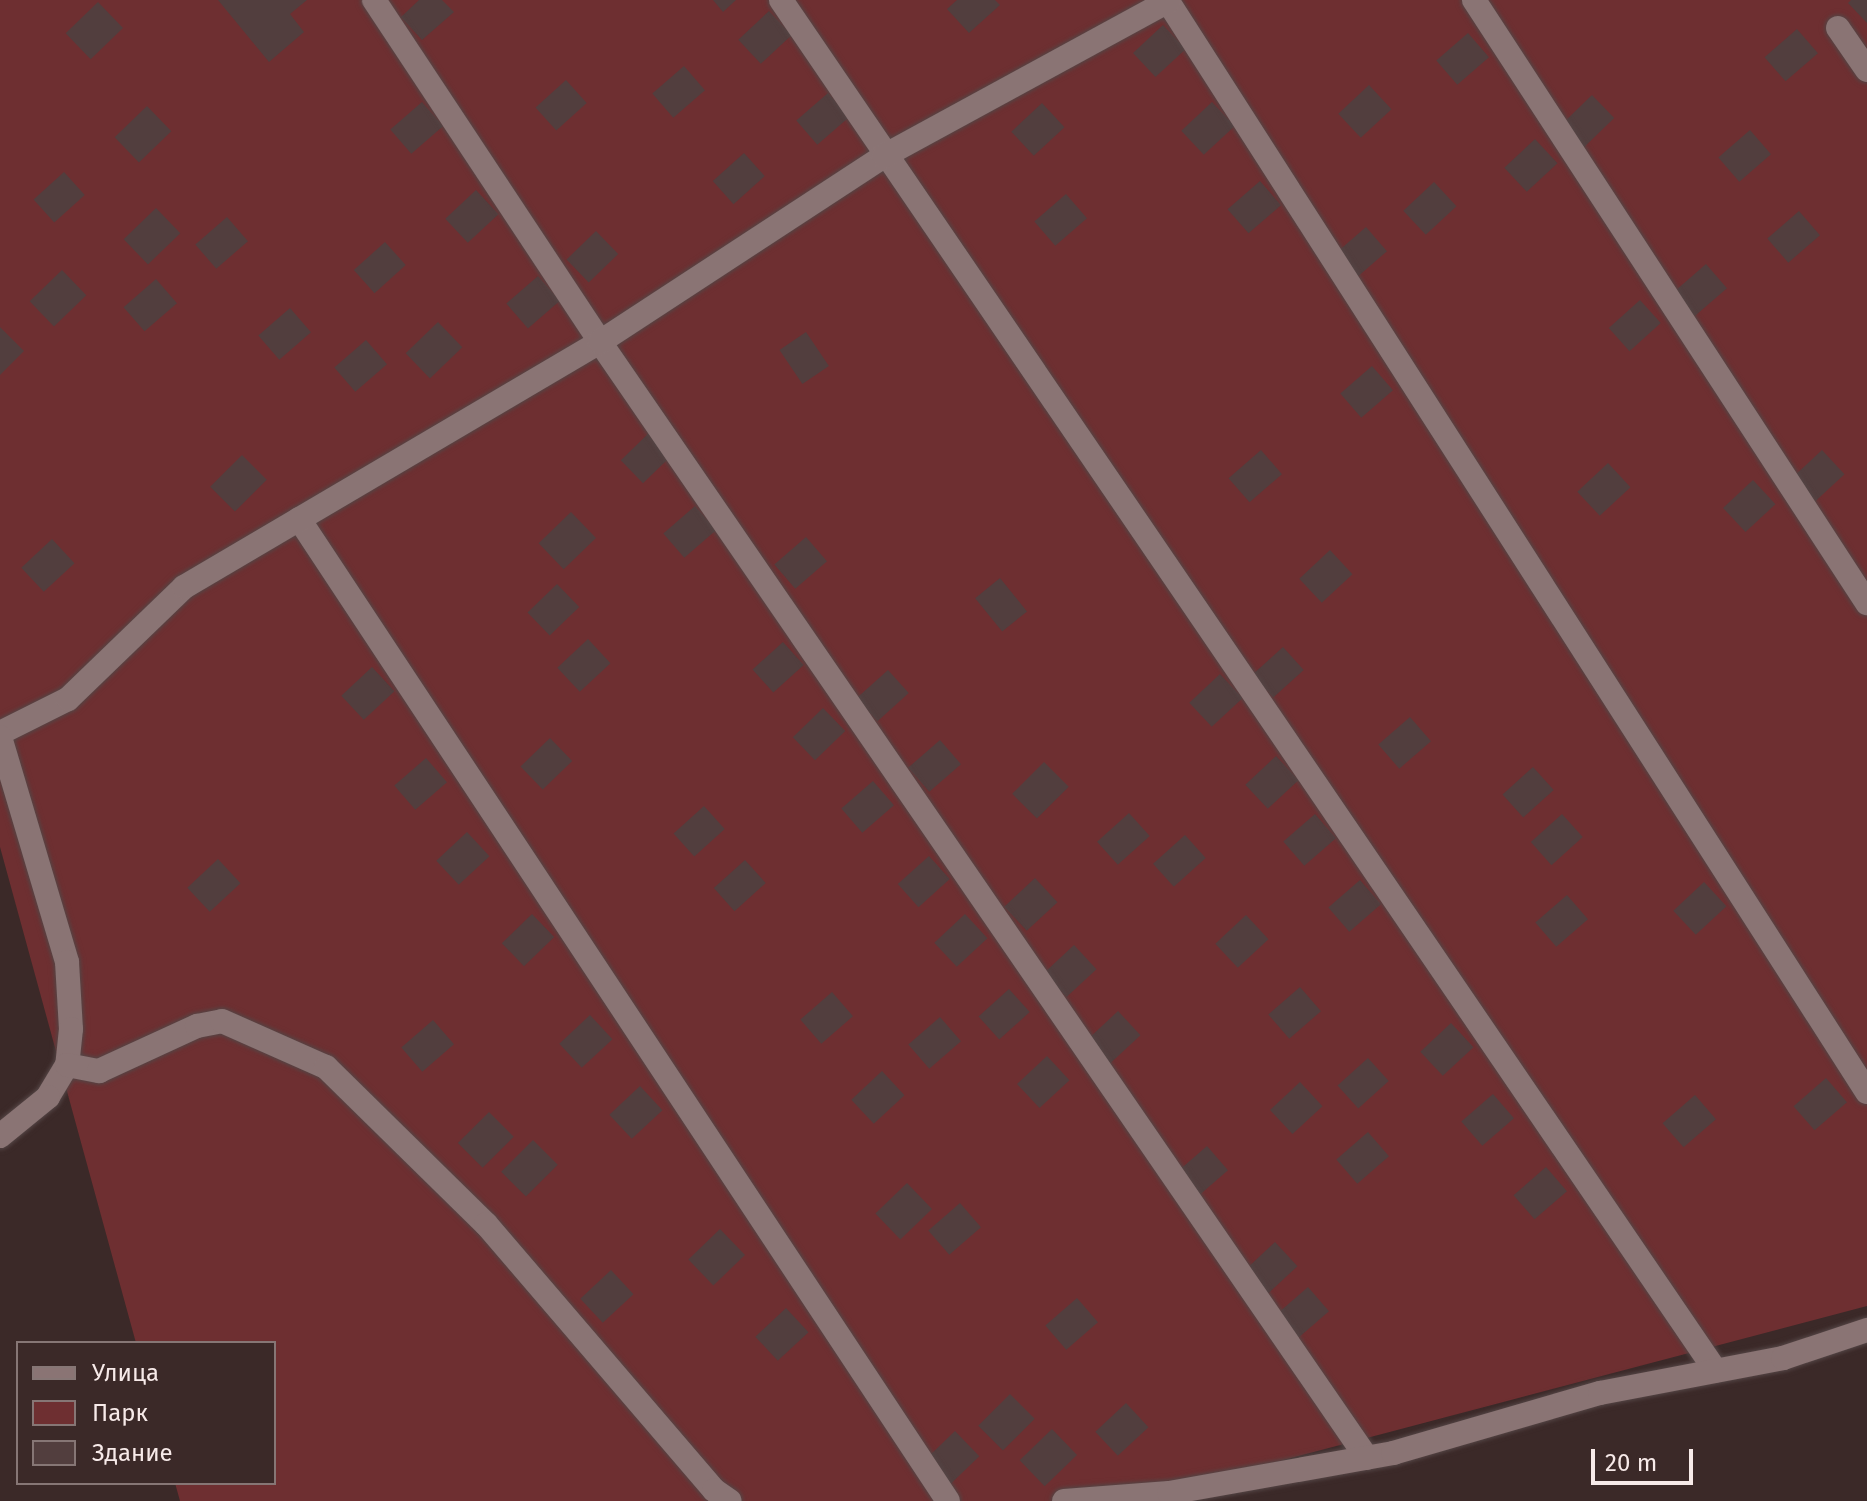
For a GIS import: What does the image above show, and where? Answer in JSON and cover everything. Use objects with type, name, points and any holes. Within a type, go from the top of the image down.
[{"type":"street","points":[[374,0],[600,342],[1367,1458]]},
{"type":"street","points":[[781,0],[884,156],[1716,1371]]},
{"type":"street","points":[[1474,0],[1867,603]]},
{"type":"street","points":[[0,1136],[48,1097],[67,1065],[67,962],[0,735],[68,699],[184,587],[600,342],[884,156],[1167,1],[1867,1092]]},
{"type":"street","points":[[1838,28],[1867,70]]},
{"type":"street","points":[[299,519],[948,1501]]},
{"type":"street","points":[[67,1065],[99,1071],[197,1026],[222,1021],[326,1067],[486,1224],[714,1490],[730,1501]]},
{"type":"street","points":[[1064,1501],[1169,1493],[1367,1458],[1600,1393],[1783,1358],[1867,1330]]},
{"type":"green space","points":[[0,0],[1867,0],[1867,1306],[1272,1463],[1068,1501],[180,1501],[176,1485],[276,1485],[276,1341],[135,1341],[0,847]]},
{"type":"building","points":[[218,0],[307,0],[290,14],[304,32],[269,62]]},
{"type":"building","points":[[419,0],[442,0],[454,12],[422,40],[401,17]]},
{"type":"building","points":[[713,0],[736,0],[723,12]]},
{"type":"building","points":[[957,0],[995,0],[1000,5],[969,33],[947,9]]},
{"type":"building","points":[[1851,0],[1867,0],[1867,23],[1848,3]]},
{"type":"building","points":[[98,2],[123,28],[91,59],[66,33]]},
{"type":"building","points":[[769,11],[792,35],[761,64],[738,40]]},
{"type":"building","points":[[1163,25],[1186,49],[1156,77],[1133,53]]},
{"type":"building","points":[[1797,29],[1818,53],[1786,81],[1765,57]]},
{"type":"building","points":[[1468,33],[1489,57],[1457,85],[1436,61]]},
{"type":"building","points":[[684,66],[705,90],[673,118],[652,94]]},
{"type":"building","points":[[566,80],[587,103],[556,130],[536,107]]},
{"type":"building","points":[[1369,85],[1392,109],[1361,138],[1338,114]]},
{"type":"building","points":[[828,93],[849,117],[817,145],[796,121]]},
{"type":"building","points":[[1592,95],[1614,118],[1584,147],[1562,124]]},
{"type":"building","points":[[422,102],[443,126],[411,154],[390,130]]},
{"type":"building","points":[[1212,102],[1235,126],[1204,155],[1181,131]]},
{"type":"building","points":[[1042,103],[1065,127],[1034,156],[1011,132]]},
{"type":"building","points":[[147,106],[171,131],[139,162],[115,137]]},
{"type":"building","points":[[1750,130],[1771,154],[1739,182],[1718,158]]},
{"type":"building","points":[[1535,139],[1558,163],[1527,192],[1504,168]]},
{"type":"building","points":[[744,153],[765,176],[734,204],[713,181]]},
{"type":"building","points":[[64,172],[85,195],[54,222],[34,199]]},
{"type":"building","points":[[1260,181],[1281,205],[1249,233],[1228,209]]},
{"type":"building","points":[[1434,182],[1457,206],[1426,235],[1403,211]]},
{"type":"building","points":[[476,190],[499,214],[468,243],[445,219]]},
{"type":"building","points":[[1066,194],[1087,218],[1055,246],[1034,222]]},
{"type":"building","points":[[156,208],[180,233],[148,264],[124,239]]},
{"type":"building","points":[[1799,211],[1820,235],[1788,263],[1767,239]]},
{"type":"building","points":[[227,217],[248,241],[216,269],[195,245]]},
{"type":"building","points":[[1366,227],[1387,251],[1355,279],[1334,255]]},
{"type":"building","points":[[596,231],[618,254],[589,282],[567,259]]},
{"type":"building","points":[[385,242],[406,265],[375,293],[354,270]]},
{"type":"building","points":[[1706,264],[1727,288],[1695,316],[1674,292]]},
{"type":"building","points":[[62,270],[86,295],[54,326],[30,301]]},
{"type":"building","points":[[538,276],[560,301],[528,328],[506,304]]},
{"type":"building","points":[[156,279],[177,303],[145,331],[124,307]]},
{"type":"building","points":[[1640,300],[1661,323],[1630,351],[1609,328]]},
{"type":"building","points":[[290,308],[311,332],[279,360],[258,336]]},
{"type":"building","points":[[438,322],[462,347],[430,378],[406,353]]},
{"type":"building","points":[[0,327],[24,351],[0,375]]},
{"type":"building","points":[[806,332],[829,366],[802,384],[779,350]]},
{"type":"building","points":[[366,340],[387,364],[355,392],[334,368]]},
{"type":"building","points":[[1372,366],[1393,390],[1361,418],[1340,394]]},
{"type":"building","points":[[651,431],[673,454],[643,483],[621,460]]},
{"type":"building","points":[[1261,450],[1282,474],[1250,502],[1229,478]]},
{"type":"building","points":[[1822,450],[1845,474],[1815,502],[1792,478]]},
{"type":"building","points":[[242,455],[267,480],[235,512],[210,487]]},
{"type":"building","points":[[1608,463],[1631,487],[1600,516],[1577,492]]},
{"type":"building","points":[[1753,480],[1776,504],[1746,532],[1723,508]]},
{"type":"building","points":[[695,506],[716,530],[684,558],[663,534]]},
{"type":"building","points":[[571,512],[596,538],[564,569],[539,543]]},
{"type":"building","points":[[806,537],[827,561],[795,589],[774,565]]},
{"type":"building","points":[[52,539],[75,563],[44,592],[21,568]]},
{"type":"building","points":[[1330,550],[1353,574],[1322,603],[1299,579]]},
{"type":"building","points":[[1000,578],[1027,611],[1002,632],[975,598]]},
{"type":"building","points":[[557,584],[579,607],[550,635],[528,612]]},
{"type":"building","points":[[588,639],[611,663],[580,692],[557,668]]},
{"type":"building","points":[[783,642],[804,665],[773,692],[753,669]]},
{"type":"building","points":[[1283,647],[1304,670],[1273,697],[1253,674]]},
{"type":"building","points":[[372,667],[395,691],[364,720],[341,696]]},
{"type":"building","points":[[888,670],[909,693],[878,721],[857,698]]},
{"type":"building","points":[[1220,674],[1243,698],[1212,727],[1189,703]]},
{"type":"building","points":[[823,708],[845,731],[815,760],[793,737]]},
{"type":"building","points":[[1410,717],[1431,741],[1399,769],[1378,745]]},
{"type":"building","points":[[550,738],[572,761],[543,789],[521,766]]},
{"type":"building","points":[[940,740],[961,764],[929,792],[908,768]]},
{"type":"building","points":[[1276,756],[1299,780],[1268,809],[1245,785]]},
{"type":"building","points":[[426,758],[447,782],[415,810],[394,786]]},
{"type":"building","points":[[1044,762],[1069,787],[1037,819],[1012,794]]},
{"type":"building","points":[[1533,767],[1554,790],[1523,817],[1503,794]]},
{"type":"building","points":[[873,781],[894,805],[862,833],[841,809]]},
{"type":"building","points":[[704,806],[725,829],[694,856],[674,833]]},
{"type":"building","points":[[1129,813],[1150,836],[1118,865],[1097,842]]},
{"type":"building","points":[[1315,814],[1336,838],[1304,866],[1283,842]]},
{"type":"building","points":[[1562,814],[1583,837],[1552,865],[1531,842]]},
{"type":"building","points":[[467,832],[490,856],[459,885],[436,861]]},
{"type":"building","points":[[1185,835],[1206,858],[1174,887],[1153,864]]},
{"type":"building","points":[[929,856],[950,879],[919,907],[898,884]]},
{"type":"building","points":[[218,859],[241,883],[210,912],[187,888]]},
{"type":"building","points":[[745,860],[766,883],[735,911],[714,888]]},
{"type":"building","points":[[1035,878],[1058,902],[1027,931],[1004,907]]},
{"type":"building","points":[[1360,880],[1381,904],[1349,932],[1328,908]]},
{"type":"building","points":[[1704,882],[1727,906],[1696,935],[1673,911]]},
{"type":"building","points":[[1567,895],[1588,919],[1556,947],[1535,923]]},
{"type":"building","points":[[532,914],[554,937],[524,966],[502,943]]},
{"type":"building","points":[[965,914],[988,938],[957,967],[934,943]]},
{"type":"building","points":[[1246,915],[1269,939],[1238,968],[1215,944]]},
{"type":"building","points":[[1074,945],[1097,969],[1067,997],[1044,973]]},
{"type":"building","points":[[1300,987],[1321,1011],[1289,1039],[1268,1015]]},
{"type":"building","points":[[1009,989],[1030,1012],[999,1039],[979,1016]]},
{"type":"building","points":[[832,992],[853,1016],[821,1044],[800,1020]]},
{"type":"building","points":[[1118,1011],[1141,1035],[1110,1064],[1087,1040]]},
{"type":"building","points":[[590,1015],[613,1039],[582,1068],[559,1044]]},
{"type":"building","points":[[940,1017],[961,1041],[929,1069],[908,1045]]},
{"type":"building","points":[[433,1020],[454,1044],[422,1072],[401,1048]]},
{"type":"building","points":[[1451,1023],[1474,1047],[1443,1076],[1420,1052]]},
{"type":"building","points":[[1047,1056],[1070,1080],[1040,1108],[1017,1084]]},
{"type":"building","points":[[1368,1058],[1389,1081],[1358,1108],[1338,1085]]},
{"type":"building","points":[[882,1071],[905,1095],[874,1124],[851,1100]]},
{"type":"building","points":[[1826,1078],[1847,1102],[1815,1130],[1794,1106]]},
{"type":"building","points":[[1300,1082],[1323,1106],[1293,1134],[1270,1110]]},
{"type":"building","points":[[640,1086],[663,1110],[632,1139],[609,1115]]},
{"type":"building","points":[[1493,1094],[1514,1118],[1482,1146],[1461,1122]]},
{"type":"building","points":[[1695,1095],[1716,1119],[1684,1147],[1663,1123]]},
{"type":"building","points":[[489,1112],[514,1137],[483,1168],[458,1143]]},
{"type":"building","points":[[1368,1132],[1389,1156],[1357,1184],[1336,1160]]},
{"type":"building","points":[[533,1140],[558,1165],[526,1197],[501,1172]]},
{"type":"building","points":[[1207,1146],[1228,1170],[1196,1198],[1175,1174]]},
{"type":"building","points":[[1546,1167],[1567,1191],[1535,1219],[1514,1195]]},
{"type":"building","points":[[907,1183],[932,1209],[900,1239],[875,1214]]},
{"type":"building","points":[[960,1203],[981,1227],[949,1255],[928,1231]]},
{"type":"building","points":[[720,1229],[745,1255],[713,1285],[688,1260]]},
{"type":"building","points":[[1275,1242],[1298,1266],[1267,1295],[1244,1271]]},
{"type":"building","points":[[611,1270],[634,1294],[603,1323],[580,1299]]},
{"type":"building","points":[[1308,1287],[1329,1311],[1297,1339],[1276,1315]]},
{"type":"building","points":[[1077,1298],[1098,1322],[1066,1350],[1045,1326]]},
{"type":"building","points":[[786,1308],[809,1332],[778,1361],[755,1337]]},
{"type":"building","points":[[1010,1394],[1035,1419],[1003,1451],[978,1426]]},
{"type":"building","points":[[1126,1403],[1149,1427],[1118,1456],[1095,1432]]},
{"type":"building","points":[[1052,1429],[1077,1455],[1045,1486],[1020,1460]]},
{"type":"building","points":[[955,1431],[979,1456],[947,1487],[923,1462]]}]
